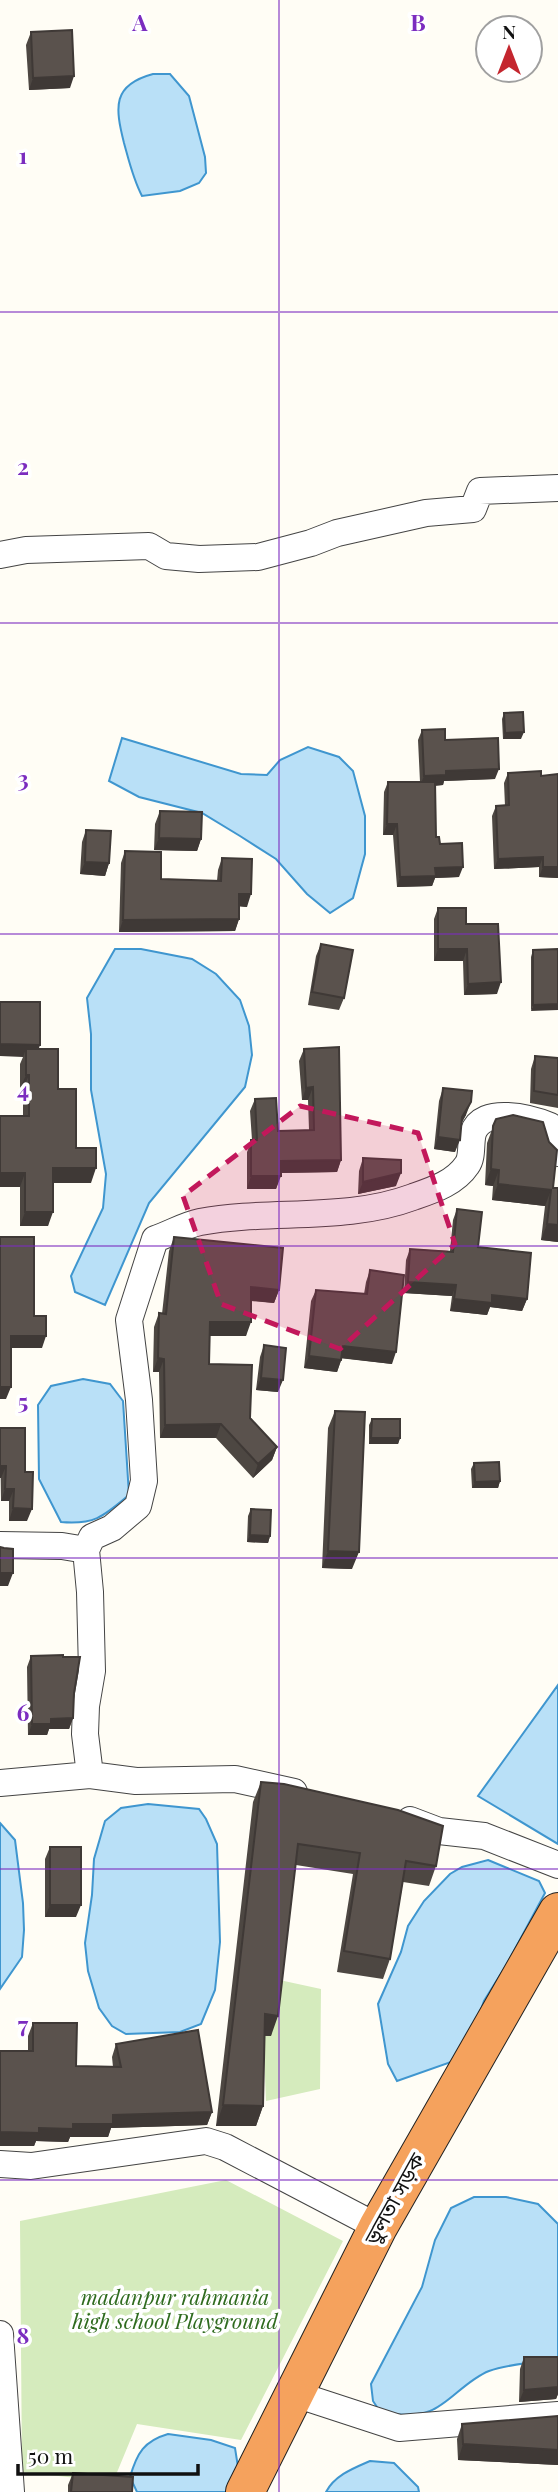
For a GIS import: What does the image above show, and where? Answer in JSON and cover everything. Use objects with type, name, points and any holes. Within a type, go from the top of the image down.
[{"type":"highway","name":"ভুলতা সড়ক","points":[[245,2492],[379,2227],[558,1912]]},
{"type":"street","points":[[0,555],[26,550],[149,546],[166,556],[210,559],[258,557],[299,547],[337,533],[426,513],[473,509],[480,491],[558,488]]},
{"type":"street","points":[[90,1775],[85,1734],[92,1671],[86,1550],[92,1537],[112,1528],[138,1506],[144,1480],[139,1400],[129,1320],[155,1239],[199,1222],[362,1209],[404,1201],[444,1186],[469,1163],[473,1131],[482,1122],[502,1115],[531,1118],[550,1126],[558,1153]]},
{"type":"street","points":[[0,1545],[62,1546],[86,1550]]},
{"type":"street","points":[[0,1783],[90,1775],[136,1781],[235,1779],[321,1798]]},
{"type":"street","points":[[383,1812],[439,1831],[484,1836],[558,1864]]},
{"type":"street","points":[[0,2164],[31,2166],[206,2141],[244,2156],[379,2227]]},
{"type":"street","points":[[0,2334],[11,2492]]},
{"type":"street","points":[[295,2394],[399,2428],[558,2415]]},
{"type":"highlighted area","points":[[300,1106],[418,1133],[455,1244],[340,1349],[221,1304],[183,1196]]},
{"type":"green space","points":[[261,1976],[321,1989],[320,2089],[266,2101]]},
{"type":"green space","name":"madanpur rahmania high school Playground","points":[[226,2180],[343,2241],[241,2440],[137,2424],[113,2482],[22,2472],[20,2221]]},
{"type":"water","points":[[153,74],[170,74],[189,96],[205,157],[206,173],[199,183],[180,191],[142,196],[124,143],[118,108],[123,91],[130,84]]},
{"type":"water","points":[[122,738],[241,774],[267,775],[280,760],[308,747],[339,757],[353,771],[365,816],[365,854],[353,898],[330,913],[307,894],[276,859],[202,813],[139,797],[109,781]]},
{"type":"water","points":[[115,949],[141,949],[192,959],[216,974],[240,1000],[249,1026],[252,1055],[245,1087],[149,1203],[105,1305],[75,1292],[71,1276],[103,1208],[106,1174],[91,1090],[91,1034],[87,998]]},
{"type":"water","points":[[83,1379],[110,1384],[123,1401],[129,1495],[98,1518],[73,1523],[61,1522],[39,1479],[38,1405],[51,1386]]},
{"type":"water","points":[[558,1685],[558,1844],[478,1796]]},
{"type":"water","points":[[148,1804],[199,1809],[206,1819],[217,1844],[220,1942],[215,1990],[201,2024],[180,2032],[126,2034],[112,2026],[99,2008],[88,1971],[85,1943],[94,1859],[105,1821],[121,1808]]},
{"type":"water","points":[[0,1823],[15,1840],[24,1930],[22,1957],[0,1989]]},
{"type":"water","points":[[488,1860],[539,1881],[545,1893],[484,2001],[471,2038],[454,2061],[397,2081],[388,2064],[378,2004],[401,1952],[408,1926],[424,1901],[450,1874],[462,1867]]},
{"type":"water","points":[[474,2197],[506,2197],[538,2204],[558,2224],[558,2357],[489,2371],[437,2408],[424,2413],[381,2413],[373,2401],[371,2384],[422,2287],[435,2240],[451,2208]]},
{"type":"water","points":[[168,2434],[211,2440],[235,2448],[238,2467],[232,2492],[137,2492],[130,2477],[139,2455],[147,2444]]},
{"type":"water","points":[[370,2461],[394,2463],[418,2487],[419,2492],[326,2492],[351,2469]]},
{"type":"building","points":[[72,30],[74,76],[33,78],[31,32]]},
{"type":"building","points":[[523,712],[524,732],[505,733],[504,713]]},
{"type":"building","points":[[445,729],[445,740],[498,738],[499,769],[446,771],[446,775],[424,776],[422,730]]},
{"type":"building","points":[[541,771],[541,776],[558,774],[558,867],[543,867],[543,857],[498,859],[496,806],[509,805],[508,773]]},
{"type":"building","points":[[388,782],[435,782],[436,837],[439,837],[440,844],[462,843],[463,867],[435,868],[436,876],[400,877],[397,824],[387,824]]},
{"type":"building","points":[[160,811],[202,812],[201,839],[159,838]]},
{"type":"building","points":[[86,830],[111,831],[109,863],[85,862]]},
{"type":"building","points":[[125,851],[161,852],[161,879],[221,881],[222,858],[252,859],[251,894],[239,894],[239,919],[123,920]]},
{"type":"building","points":[[438,908],[466,908],[466,924],[498,924],[501,982],[468,984],[467,949],[438,949]]},
{"type":"building","points":[[321,944],[353,950],[344,998],[312,992]]},
{"type":"building","points":[[558,949],[558,1004],[533,1005],[533,950]]},
{"type":"building","points":[[0,1002],[40,1002],[40,1045],[0,1044]]},
{"type":"building","points":[[339,1047],[341,1160],[281,1161],[281,1176],[251,1176],[251,1140],[257,1140],[255,1099],[276,1098],[278,1131],[314,1130],[313,1087],[306,1088],[304,1049]]},
{"type":"building","points":[[26,1049],[58,1049],[58,1089],[76,1089],[76,1148],[96,1148],[96,1168],[53,1168],[53,1212],[25,1212],[25,1173],[0,1173],[0,1116],[29,1116]]},
{"type":"building","points":[[535,1056],[558,1058],[558,1095],[534,1091]]},
{"type":"building","points":[[443,1088],[472,1091],[471,1102],[462,1117],[460,1140],[438,1137]]},
{"type":"building","points":[[513,1115],[543,1122],[549,1142],[557,1150],[553,1188],[558,1188],[558,1225],[547,1224],[551,1190],[498,1184],[499,1170],[491,1169],[493,1126],[496,1119]]},
{"type":"building","points":[[363,1158],[401,1160],[401,1173],[363,1182]]},
{"type":"building","points":[[457,1209],[482,1212],[478,1247],[531,1253],[527,1299],[492,1295],[492,1303],[454,1299],[456,1285],[408,1282],[410,1249],[453,1252]]},
{"type":"building","points":[[0,1237],[34,1237],[34,1316],[46,1316],[46,1336],[11,1336],[11,1387],[0,1387]]},
{"type":"building","points":[[174,1237],[283,1248],[279,1290],[251,1287],[251,1322],[210,1322],[209,1364],[252,1365],[250,1418],[277,1447],[258,1464],[221,1424],[165,1425],[164,1359],[158,1358],[159,1313],[166,1314]]},
{"type":"building","points":[[370,1270],[404,1275],[396,1352],[343,1346],[341,1360],[309,1356],[316,1290],[367,1294]]},
{"type":"building","points":[[264,1345],[286,1348],[283,1380],[261,1378]]},
{"type":"building","points":[[335,1411],[365,1412],[359,1552],[328,1551]]},
{"type":"building","points":[[372,1419],[400,1419],[400,1438],[371,1438]]},
{"type":"building","points":[[0,1428],[25,1428],[25,1472],[33,1472],[32,1509],[13,1508],[14,1489],[5,1489],[6,1466],[0,1466]]},
{"type":"building","points":[[499,1462],[500,1481],[475,1482],[474,1463]]},
{"type":"building","points":[[251,1509],[271,1510],[270,1536],[250,1535]]},
{"type":"building","points":[[0,1547],[13,1549],[13,1573],[0,1573]]},
{"type":"building","points":[[31,1656],[80,1657],[73,1718],[51,1719],[51,1724],[32,1724]]},
{"type":"building","points":[[261,1782],[284,1784],[398,1810],[443,1826],[436,1866],[406,1861],[390,1959],[344,1951],[360,1853],[298,1844],[278,2016],[265,2014],[263,2106],[223,2105]]},
{"type":"building","points":[[50,1847],[81,1847],[81,1905],[50,1905]]},
{"type":"building","points":[[33,2023],[77,2023],[76,2066],[121,2067],[116,2044],[198,2030],[212,2112],[113,2115],[113,2124],[73,2124],[73,2129],[39,2128],[39,2133],[0,2132],[0,2051],[33,2051]]},
{"type":"building","points":[[524,2357],[558,2357],[558,2387],[524,2390]]},
{"type":"building","points":[[558,2416],[558,2450],[463,2444],[462,2424]]},
{"type":"building","points":[[73,2473],[133,2477],[132,2492],[71,2492]]}]
